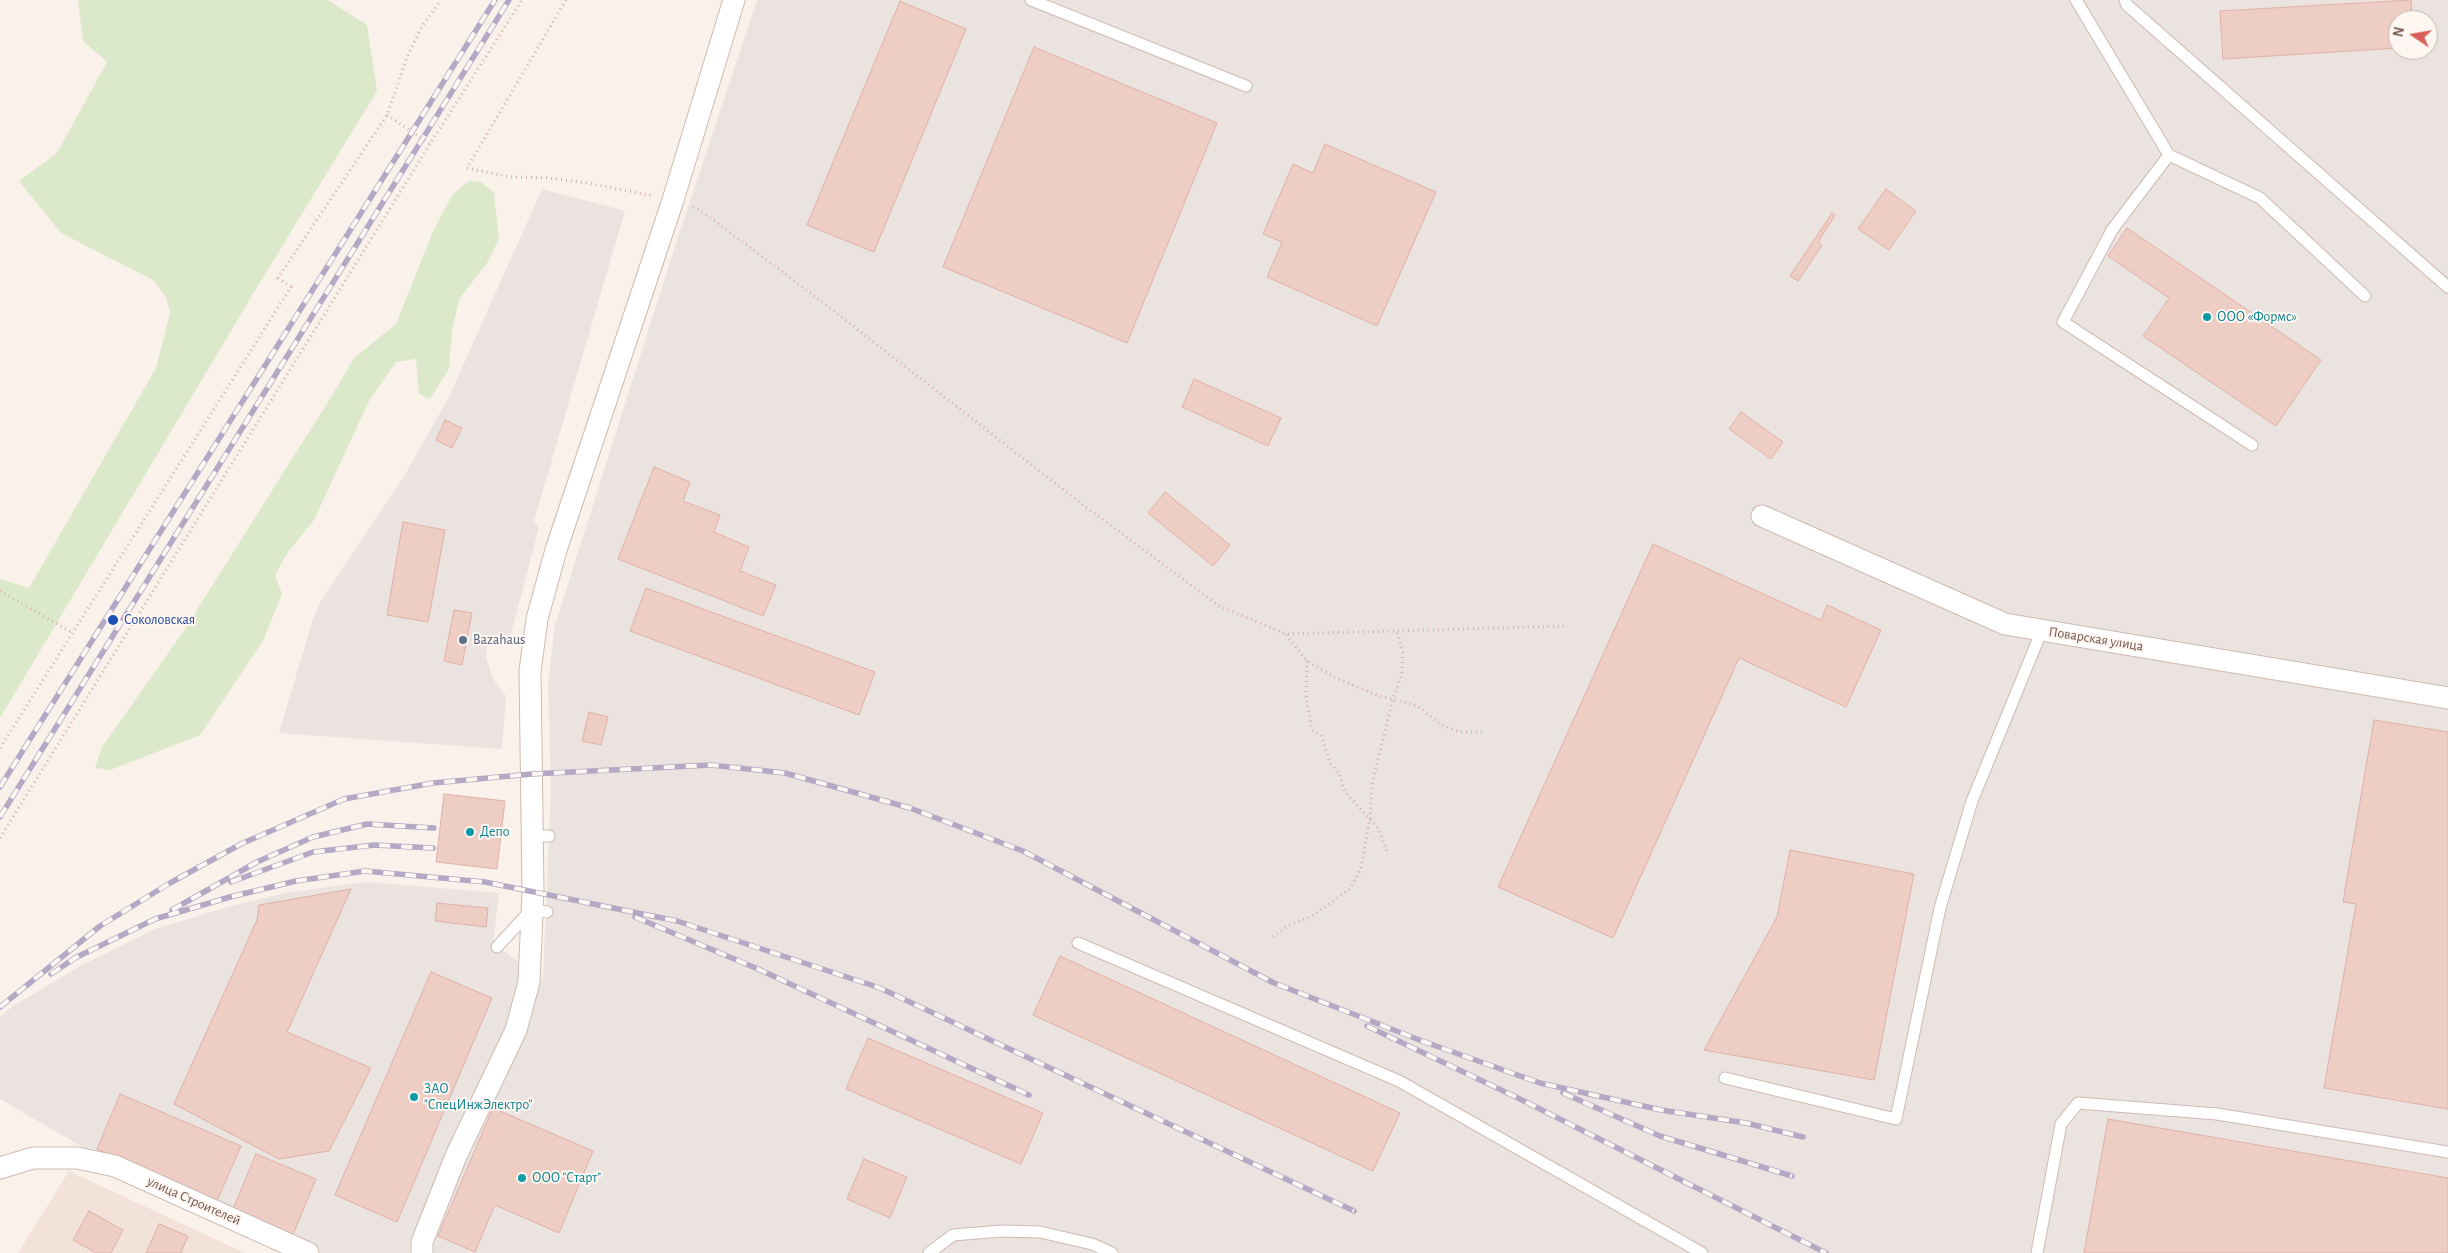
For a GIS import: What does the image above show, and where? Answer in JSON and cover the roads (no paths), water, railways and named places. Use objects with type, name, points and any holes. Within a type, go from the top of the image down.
[{"type":"street","points":[[422,1253],[422,1242],[456,1156],[516,1030],[530,982],[541,836],[530,671],[537,619],[556,550],[673,200],[734,0]]},
{"type":"street","name":"Поварская улица","points":[[1762,516],[2005,624],[2448,698]]},
{"type":"street","name":"улица Строителей","points":[[0,1168],[33,1158],[77,1158],[116,1166],[308,1253]]},
{"type":"lane","points":[[1031,0],[1246,86]]},
{"type":"lane","points":[[2076,0],[2169,155],[2260,198],[2365,296]]},
{"type":"lane","points":[[2125,0],[2127,5],[2448,287]]},
{"type":"lane","points":[[2169,155],[2112,230],[2063,322],[2252,445]]},
{"type":"lane","points":[[1725,1078],[1896,1119],[1940,908],[1972,801],[2042,630]]},
{"type":"lane","points":[[497,947],[537,904]]},
{"type":"lane","points":[[1078,943],[1399,1081],[1702,1253]]},
{"type":"lane","points":[[2037,1253],[2061,1124],[2078,1103],[2217,1114],[2448,1152]]},
{"type":"lane","points":[[929,1253],[953,1235],[1002,1231],[1040,1232],[1092,1244],[1112,1253]]},
{"type":"railway","points":[[0,787],[495,0]]},
{"type":"railway","points":[[0,817],[509,0]]},
{"type":"railway","points":[[0,1007],[100,926],[170,883],[241,844],[344,799],[433,783],[532,774],[711,765],[785,773],[910,808],[1023,851],[1274,983],[1422,1041],[1540,1083],[1661,1110],[1746,1123],[1803,1137]]},
{"type":"railway","points":[[172,910],[257,862],[313,837],[367,824],[434,828]]},
{"type":"railway","points":[[231,882],[313,852],[374,845],[433,848]]},
{"type":"railway","points":[[51,974],[75,958],[155,919],[230,897],[296,881],[365,871],[485,882],[677,921],[880,988],[1354,1211]]},
{"type":"railway","points":[[635,917],[758,969],[1029,1095]]},
{"type":"railway","points":[[1367,1026],[1518,1098],[1826,1253]]},
{"type":"railway","points":[[1563,1093],[1660,1136],[1792,1176]]},
{"type":"place","name":"ООО «Формс»","points":[[2207,317]]},
{"type":"place","name":"Соколовская","points":[[113,620]]},
{"type":"place","name":"Bazahaus","points":[[463,640]]},
{"type":"place","name":"Депо","points":[[470,832]]},
{"type":"place","name":"ЗАО \"СпецИнжЭлектро\"","points":[[414,1097]]},
{"type":"place","name":"ООО \"Старт\"","points":[[522,1178]]}]
